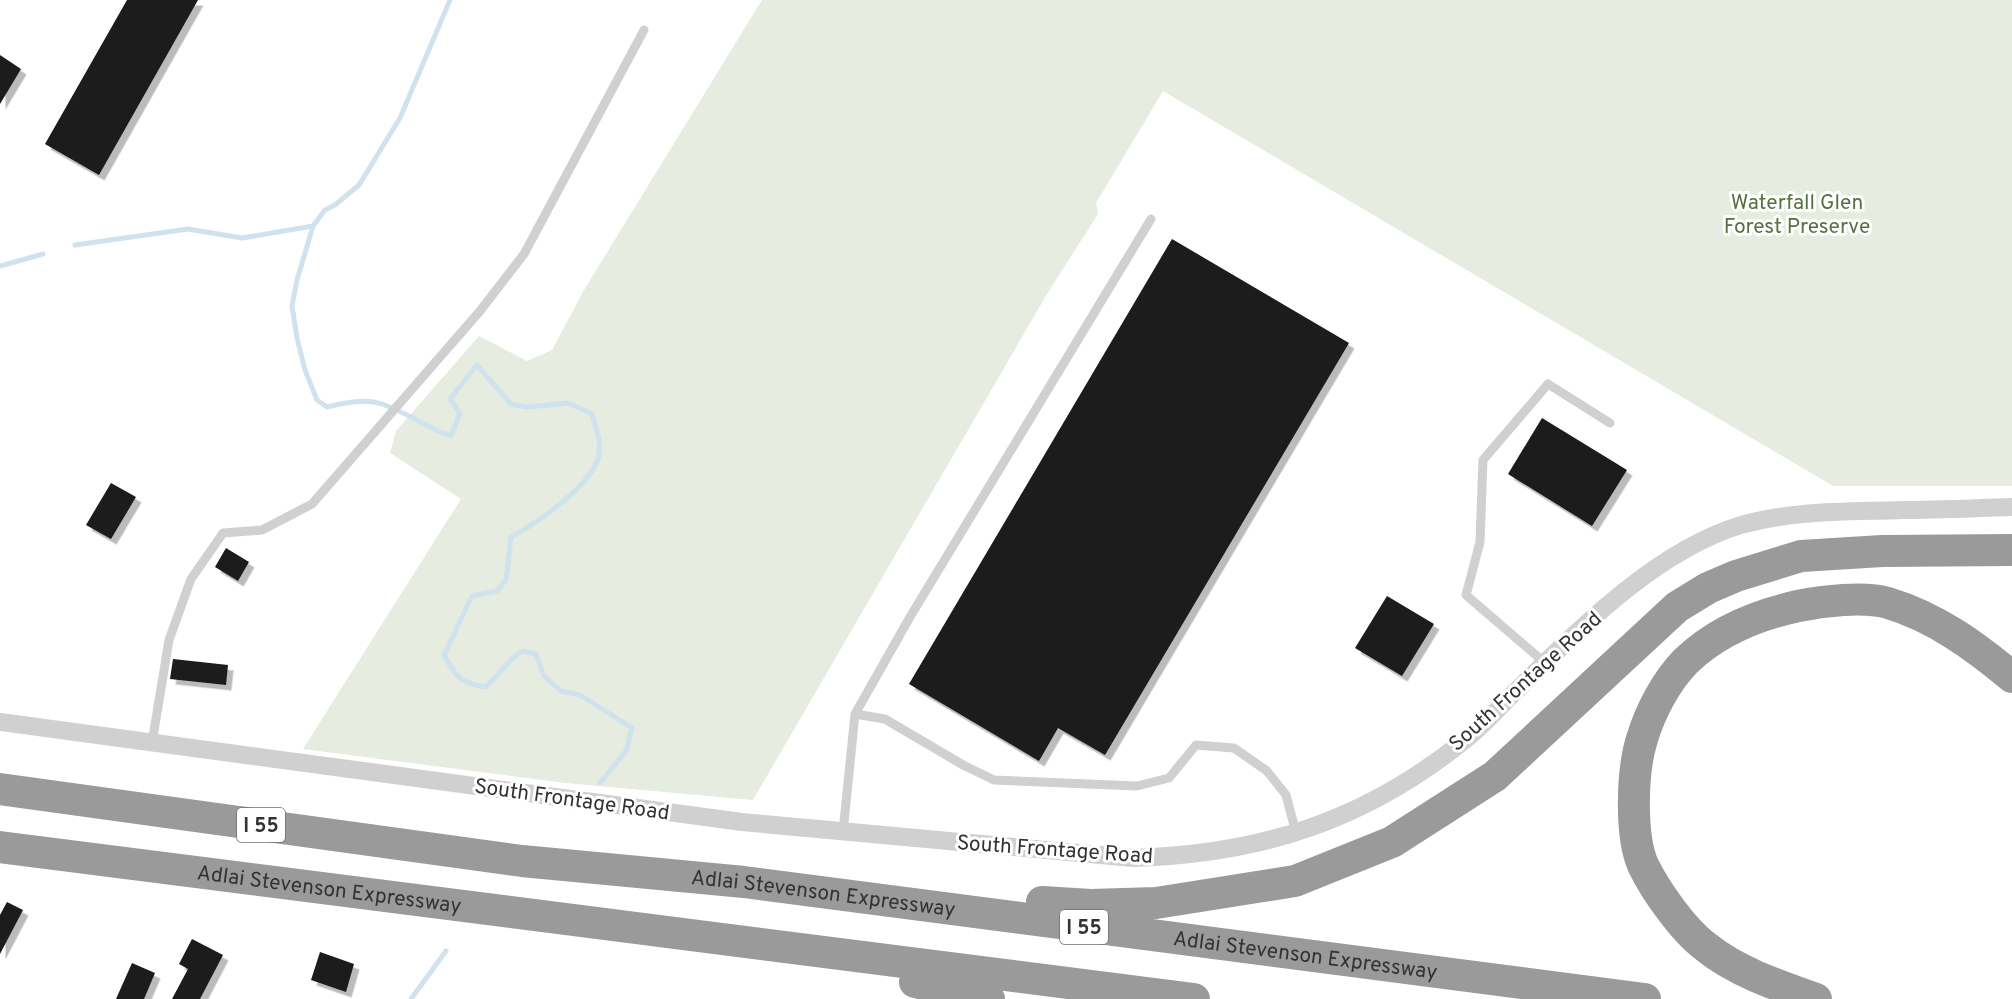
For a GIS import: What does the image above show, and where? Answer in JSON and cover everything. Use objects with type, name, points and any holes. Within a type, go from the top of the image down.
[{"type":"highway","points":[[744,882],[1091,905],[1156,903],[1295,881],[1392,842],[1442,813],[1495,776],[1677,607],[1708,588],[1760,567],[1801,556],[1882,551],[2012,550]]},
{"type":"highway","points":[[1816,999],[1778,986],[1705,947],[1675,914],[1642,863],[1636,823],[1637,772],[1641,741],[1658,700],[1685,662],[1713,639],[1746,621],[1821,602],[1886,603],[1964,638],[2012,676]]},
{"type":"highway","name":"Adlai Stevenson Expressway","points":[[0,789],[522,861],[744,882],[1645,999]]},
{"type":"highway","name":"Adlai Stevenson Expressway","points":[[0,847],[1194,999]]},
{"type":"highway","points":[[662,930],[989,999]]},
{"type":"street","name":"South Frontage Road","points":[[0,722],[742,822],[1132,858],[1186,856],[1240,847],[1296,833],[1388,795],[1467,739],[1545,663],[1621,594],[1682,551],[1740,526],[1797,514],[2012,507]]},
{"type":"lane","points":[[152,743],[169,640],[191,579],[223,533],[262,530],[312,504],[480,311],[524,254],[644,30]]},
{"type":"lane","points":[[843,832],[855,714],[910,617],[1151,219]]},
{"type":"lane","points":[[1545,663],[1466,595],[1480,542],[1483,460],[1548,384],[1610,423]]},
{"type":"lane","points":[[855,714],[885,719],[963,765],[994,780],[1137,786],[1169,778],[1196,745],[1234,748],[1267,771],[1286,795],[1296,833]]},
{"type":"green space","name":"Waterfall Glen Forest Preserve","points":[[762,0],[2012,0],[2012,486],[1833,486],[1163,91],[1096,203],[1098,214],[1047,294],[753,800],[565,783],[303,749],[461,499],[390,453],[396,431],[479,336],[527,361],[552,350],[584,290]]},
{"type":"building","points":[[127,0],[198,0],[99,175],[45,144]]},
{"type":"building","points":[[0,55],[21,69],[0,104]]},
{"type":"building","points":[[1172,239],[1349,343],[1105,755],[1058,728],[1039,761],[909,684]]},
{"type":"building","points":[[1542,418],[1627,470],[1592,526],[1508,474]]},
{"type":"building","points":[[111,483],[136,497],[111,539],[86,525]]},
{"type":"building","points":[[226,548],[249,562],[238,581],[215,567]]},
{"type":"building","points":[[1387,596],[1434,624],[1402,676],[1355,648]]},
{"type":"building","points":[[173,659],[228,665],[226,685],[170,679]]},
{"type":"building","points":[[7,902],[23,910],[0,954],[0,915]]},
{"type":"building","points":[[192,939],[223,955],[200,999],[172,999],[188,969],[179,964]]},
{"type":"building","points":[[320,952],[354,964],[346,992],[311,980]]},
{"type":"building","points":[[132,963],[155,973],[144,999],[116,999]]},
{"type":"waterway","points":[[450,0],[400,118],[359,185],[335,205],[325,210],[313,226],[292,306],[297,338],[305,370],[317,400],[327,407],[354,402],[375,402],[451,436],[460,413],[450,399],[477,365],[511,404],[528,407],[568,403],[592,414],[600,445],[595,467],[575,490],[549,513],[511,537],[506,580],[497,591],[472,596],[444,655],[460,678],[485,687],[522,651],[536,654],[544,676],[561,691],[580,695],[632,728],[626,751],[600,783]]},
{"type":"waterway","points":[[75,245],[188,229],[242,238],[313,226]]},
{"type":"waterway","points":[[0,266],[43,254]]},
{"type":"waterway","points":[[411,999],[446,951]]}]
